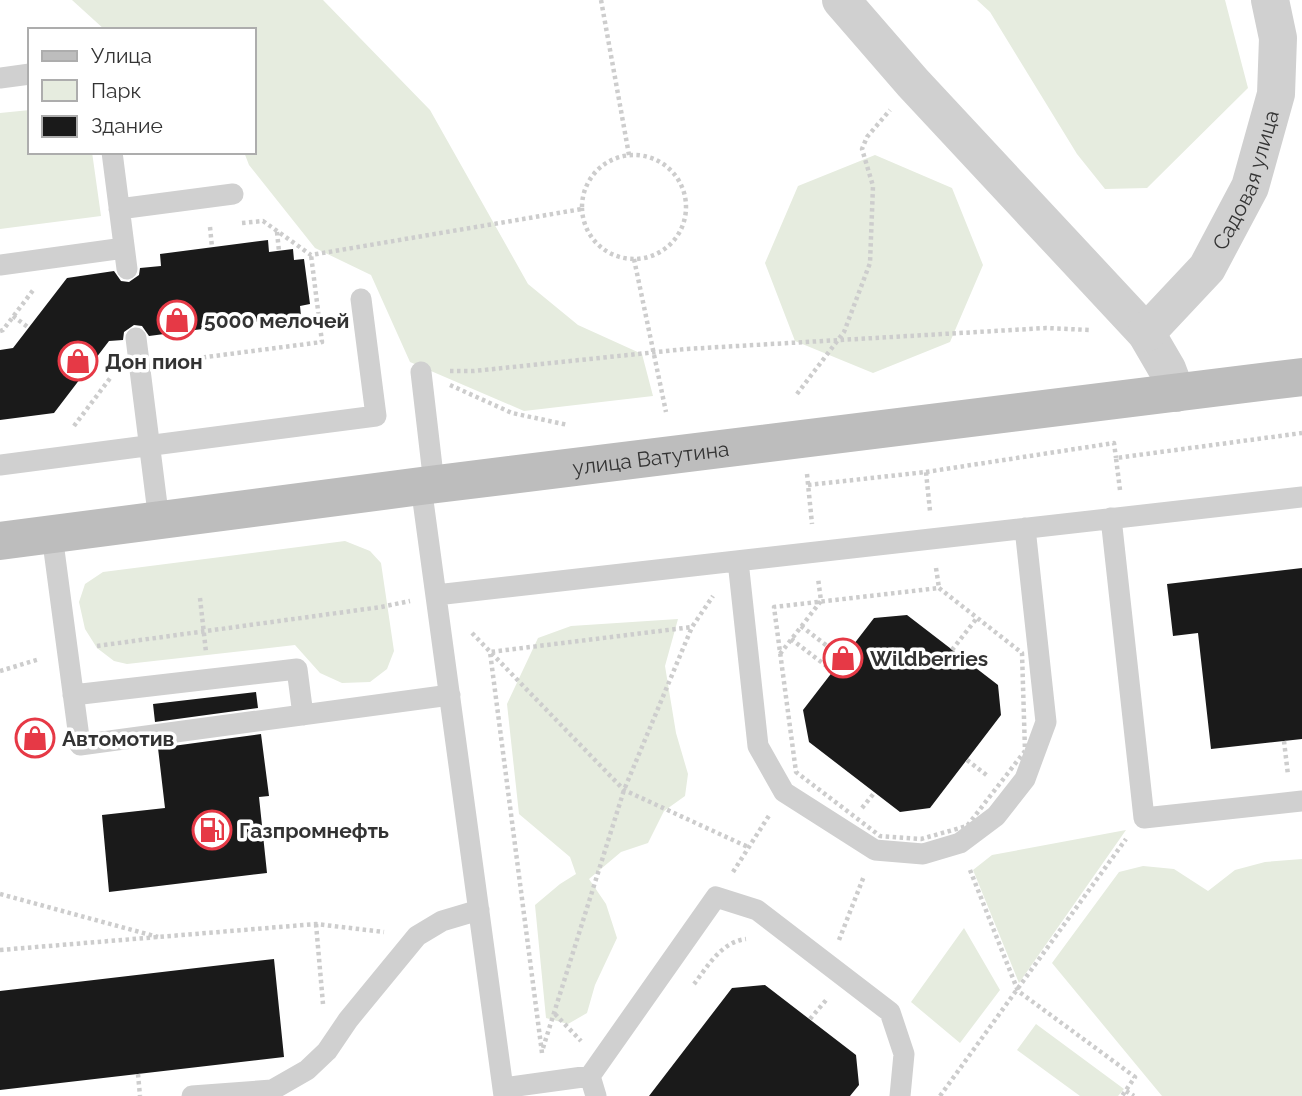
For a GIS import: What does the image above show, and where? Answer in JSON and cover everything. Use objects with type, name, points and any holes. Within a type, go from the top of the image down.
[{"type":"main road","name":"улица Ватутина","points":[[0,541],[1302,377]]},
{"type":"street","points":[[841,0],[913,83],[1146,333],[1167,369],[1176,393]]},
{"type":"street","name":"Садовая улица","points":[[1146,333],[1207,268],[1250,187],[1276,94],[1278,38],[1270,0]]},
{"type":"lane","points":[[0,78],[28,74]]},
{"type":"lane","points":[[0,265],[126,259],[112,154]]},
{"type":"lane","points":[[119,209],[233,194]]},
{"type":"lane","points":[[0,465],[376,416],[361,299]]},
{"type":"lane","points":[[136,338],[159,520]]},
{"type":"lane","points":[[421,372],[436,595],[503,1092],[596,1077],[716,897],[757,910],[890,1012],[904,1054],[900,1096]]},
{"type":"lane","points":[[436,595],[1302,497]]},
{"type":"lane","points":[[1117,518],[1144,818],[1302,800]]},
{"type":"lane","points":[[738,561],[758,746],[784,792],[877,843],[923,854],[960,843],[996,816],[1025,779],[1046,722],[1025,528]]},
{"type":"lane","points":[[51,535],[80,745],[450,695]]},
{"type":"lane","points":[[74,695],[297,669],[303,715]]},
{"type":"lane","points":[[192,1096],[272,1090],[307,1070],[327,1051],[376,984],[417,936],[442,921],[479,910]]},
{"type":"path","points":[[601,0],[629,155]]},
{"type":"path","points":[[797,394],[844,332],[870,264],[873,186],[862,149],[867,137],[887,114]]},
{"type":"path","points":[[629,155],[646,156],[667,168],[682,187],[686,203],[681,227],[668,247],[652,256],[634,259],[617,257],[601,248],[590,235],[582,209],[582,200],[588,184],[598,169],[614,159],[629,155]]},
{"type":"path","points":[[263,220],[311,255],[582,209]]},
{"type":"path","points":[[210,228],[212,247]]},
{"type":"path","points":[[277,231],[279,251]]},
{"type":"path","points":[[67,435],[118,369],[323,342],[311,255]]},
{"type":"path","points":[[634,259],[666,412]]},
{"type":"path","points":[[0,331],[3,331],[41,280]]},
{"type":"path","points":[[13,316],[29,328]]},
{"type":"path","points":[[421,372],[474,371],[654,353],[1046,328],[1146,333]]},
{"type":"path","points":[[421,372],[512,413],[568,425]]},
{"type":"path","points":[[1116,458],[1302,433]]},
{"type":"path","points":[[808,485],[926,472],[1114,443],[1117,518]]},
{"type":"path","points":[[926,472],[939,588]]},
{"type":"path","points":[[774,607],[939,588],[1022,653],[1025,751],[967,826],[921,839],[877,843],[796,772]]},
{"type":"path","points":[[0,671],[67,650],[381,607],[436,595]]},
{"type":"path","points":[[200,598],[209,679]]},
{"type":"path","points":[[716,897],[796,772],[780,654],[821,601]]},
{"type":"path","points":[[952,650],[977,618]]},
{"type":"path","points":[[801,626],[843,658]]},
{"type":"path","points":[[692,627],[624,790],[555,1014],[541,1051],[490,652],[692,627]]},
{"type":"path","points":[[791,639],[833,671]]},
{"type":"path","points":[[495,657],[624,790],[748,847]]},
{"type":"path","points":[[1284,741],[1286,759]]},
{"type":"path","points":[[967,760],[982,772]]},
{"type":"path","points":[[869,799],[875,792]]},
{"type":"path","points":[[940,1096],[1128,835]]},
{"type":"path","points":[[829,965],[877,843]]},
{"type":"path","points":[[960,843],[1017,991],[1135,1077],[1122,1096]]},
{"type":"path","points":[[0,894],[161,937]]},
{"type":"path","points":[[316,924],[327,1051]]},
{"type":"path","points":[[0,950],[316,924],[417,936]]},
{"type":"path","points":[[810,1019],[820,1008]]},
{"type":"path","points":[[555,1014],[596,1077]]},
{"type":"path","points":[[138,1074],[141,1096]]},
{"type":"path","points":[[1126,1091],[1134,1096]]},
{"type":"green space","points":[[72,0],[323,0],[430,110],[528,284],[578,325],[642,354],[653,396],[524,411],[410,362],[371,275],[315,248],[249,165],[245,154],[256,154],[256,28],[103,28]]},
{"type":"green space","points":[[977,0],[1225,0],[1248,88],[1147,188],[1105,189],[1077,154],[990,12]]},
{"type":"green space","points":[[28,110],[28,154],[92,154],[101,216],[0,229],[0,113]]},
{"type":"green space","points":[[875,155],[952,188],[983,265],[950,342],[873,373],[795,341],[765,263],[798,186]]},
{"type":"green space","points":[[345,541],[370,551],[381,563],[394,651],[387,669],[370,682],[342,683],[320,673],[295,645],[127,664],[114,661],[97,648],[85,629],[79,602],[85,584],[103,572]]},
{"type":"green space","points":[[678,619],[665,666],[676,733],[688,774],[685,796],[664,811],[648,843],[621,852],[589,879],[606,904],[617,938],[595,985],[587,1013],[568,1024],[546,1018],[535,905],[576,874],[570,857],[519,814],[507,704],[538,638],[571,626]]},
{"type":"green space","points":[[1126,830],[1019,983],[973,870],[992,855]]},
{"type":"green space","points":[[1302,859],[1302,1096],[1162,1096],[1052,963],[1119,872],[1143,866],[1174,869],[1208,891],[1235,870],[1265,862]]},
{"type":"green space","points":[[964,928],[1000,990],[960,1043],[911,1002]]},
{"type":"green space","points":[[1036,1024],[1124,1089],[1118,1096],[1080,1096],[1017,1050]]},
{"type":"building","points":[[268,240],[269,252],[293,249],[294,260],[304,259],[310,304],[300,306],[301,316],[149,336],[142,326],[134,325],[124,332],[123,340],[109,341],[54,413],[0,420],[0,350],[13,348],[67,278],[114,271],[121,281],[129,282],[139,275],[140,268],[161,266],[160,254]]},
{"type":"building","points":[[1302,568],[1302,739],[1211,749],[1198,633],[1173,636],[1167,584]]},
{"type":"building","points":[[907,615],[998,685],[1001,715],[930,808],[900,812],[809,742],[803,710],[874,618]]},
{"type":"building","points":[[256,692],[258,708],[155,722],[153,704]]},
{"type":"building","points":[[261,734],[269,796],[259,797],[267,873],[109,892],[102,815],[165,808],[158,748]]},
{"type":"building","points":[[274,959],[284,1057],[0,1090],[0,991]]},
{"type":"building","points":[[765,985],[856,1055],[859,1085],[850,1096],[649,1096],[732,988]]},
{"type":"place","name":"5000 мелочей","points":[[177,320]]},
{"type":"place","name":"Дон пион","points":[[78,361]]},
{"type":"place","name":"Wildberries","points":[[843,658]]},
{"type":"place","name":"Автомотив","points":[[35,738]]},
{"type":"place","name":"Газпромнефть","points":[[212,830]]}]
